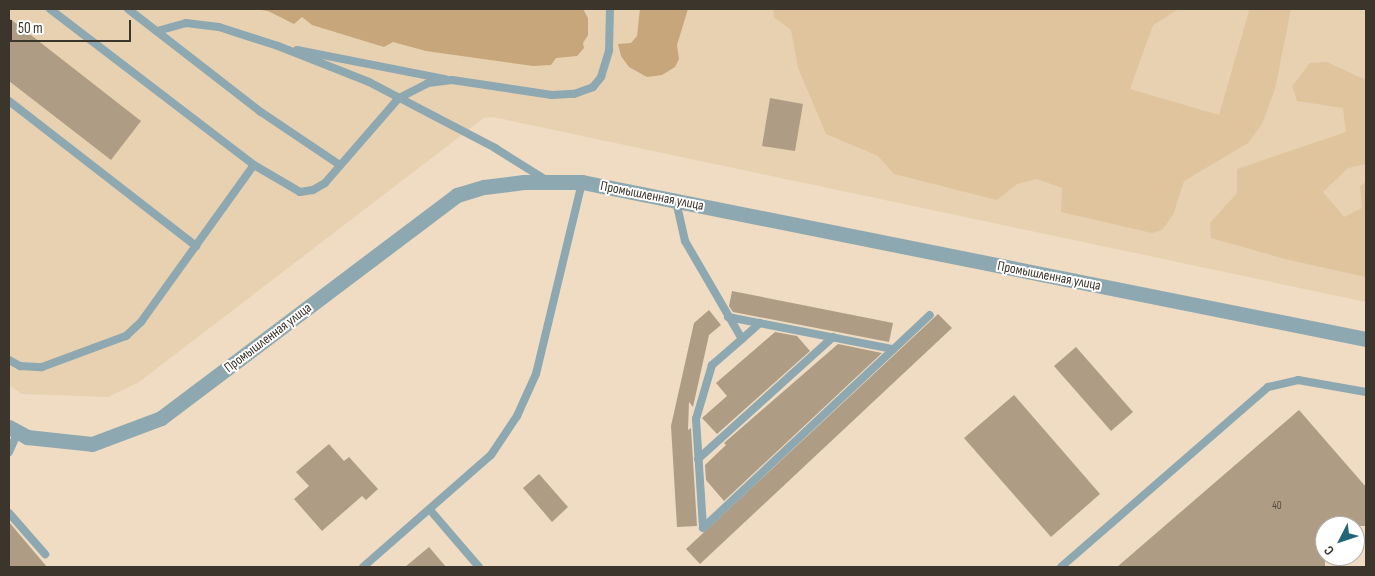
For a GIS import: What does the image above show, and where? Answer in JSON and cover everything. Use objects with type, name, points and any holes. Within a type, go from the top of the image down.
[{"type":"street","name":"Промышленная улица","points":[[14,430],[27,437],[92,444],[161,418],[457,195],[484,187],[549,182],[582,182],[1366,339]]},
{"type":"lane","points":[[50,9],[254,165],[300,192],[313,190],[324,183],[399,98],[428,83],[452,80]]},
{"type":"lane","points":[[128,9],[261,112],[340,165]]},
{"type":"lane","points":[[278,46],[452,80],[552,95],[574,94],[593,87],[601,77],[609,50],[610,9]]},
{"type":"lane","points":[[157,31],[186,23],[219,27],[278,46],[399,98],[495,148],[549,182]]},
{"type":"lane","points":[[9,100],[196,246]]},
{"type":"lane","points":[[9,360],[20,366],[42,367],[126,336],[141,322],[254,165]]},
{"type":"lane","points":[[364,567],[491,455],[517,416],[536,374],[582,182]]},
{"type":"lane","points":[[676,201],[685,241],[742,339]]},
{"type":"lane","points":[[760,323],[712,365],[696,419],[703,528],[930,314]]},
{"type":"lane","points":[[728,317],[893,349]]},
{"type":"lane","points":[[698,459],[833,337]]},
{"type":"lane","points":[[1061,567],[1268,387],[1298,380],[1366,392]]},
{"type":"lane","points":[[9,452],[14,430]]},
{"type":"lane","points":[[430,510],[479,567]]},
{"type":"lane","points":[[9,514],[45,554]]},
{"type":"shaded area","points":[[9,9],[1366,9],[1366,302],[493,117],[484,118],[139,382],[108,397],[22,394],[9,385]]},
{"type":"shaded area","points":[[255,9],[583,9],[588,18],[588,35],[583,43],[584,48],[577,56],[556,58],[551,65],[533,66],[426,51],[393,42],[384,47],[312,25],[302,17],[294,24],[268,11]]},
{"type":"shaded area","points":[[640,9],[688,9],[677,45],[679,59],[675,67],[662,75],[647,77],[629,67],[621,56],[618,44],[631,43],[637,36]]},
{"type":"shaded area","points":[[773,9],[1179,9],[1153,25],[1130,89],[1219,115],[1249,11],[1244,9],[1291,9],[1275,89],[1262,124],[1248,143],[1184,181],[1173,215],[1162,230],[1152,233],[1061,212],[1062,188],[1037,179],[1017,184],[997,200],[894,174],[878,156],[826,134],[798,68],[791,30],[774,17]]},
{"type":"shaded area","points":[[1327,62],[1366,80],[1366,164],[1348,168],[1323,192],[1344,217],[1362,208],[1360,186],[1366,182],[1366,277],[1285,259],[1211,238],[1210,223],[1237,193],[1237,169],[1346,132],[1343,108],[1297,101],[1292,86],[1310,63]]},
{"type":"building","points":[[9,18],[141,121],[111,160],[9,81]]},
{"type":"building","points":[[770,98],[803,104],[795,151],[762,146]]},
{"type":"building","points":[[732,291],[893,323],[889,342],[733,312],[729,306]]},
{"type":"building","points":[[709,310],[721,325],[709,335],[693,407],[689,402],[688,430],[691,428],[697,526],[677,527],[671,426],[694,323]]},
{"type":"building","points":[[938,314],[952,328],[700,564],[686,549]]},
{"type":"building","points":[[775,332],[797,336],[810,351],[717,434],[702,418],[727,396],[716,383]]},
{"type":"building","points":[[838,344],[882,353],[724,501],[706,480],[705,465],[726,445],[724,443]]},
{"type":"building","points":[[1076,347],[1133,412],[1111,431],[1054,366]]},
{"type":"building","points":[[1014,395],[1100,494],[1051,537],[964,438]]},
{"type":"building","points":[[1299,410],[1366,487],[1366,526],[1365,516],[1315,516],[1315,566],[1325,567],[1117,567]]},
{"type":"building","points":[[329,444],[344,461],[349,457],[378,489],[366,500],[362,496],[322,531],[294,499],[309,486],[296,472]]},
{"type":"building","points":[[539,474],[568,507],[552,522],[523,488]]},
{"type":"building","points":[[9,522],[47,567],[9,567]]},
{"type":"building","points":[[429,547],[446,567],[405,567]]}]
